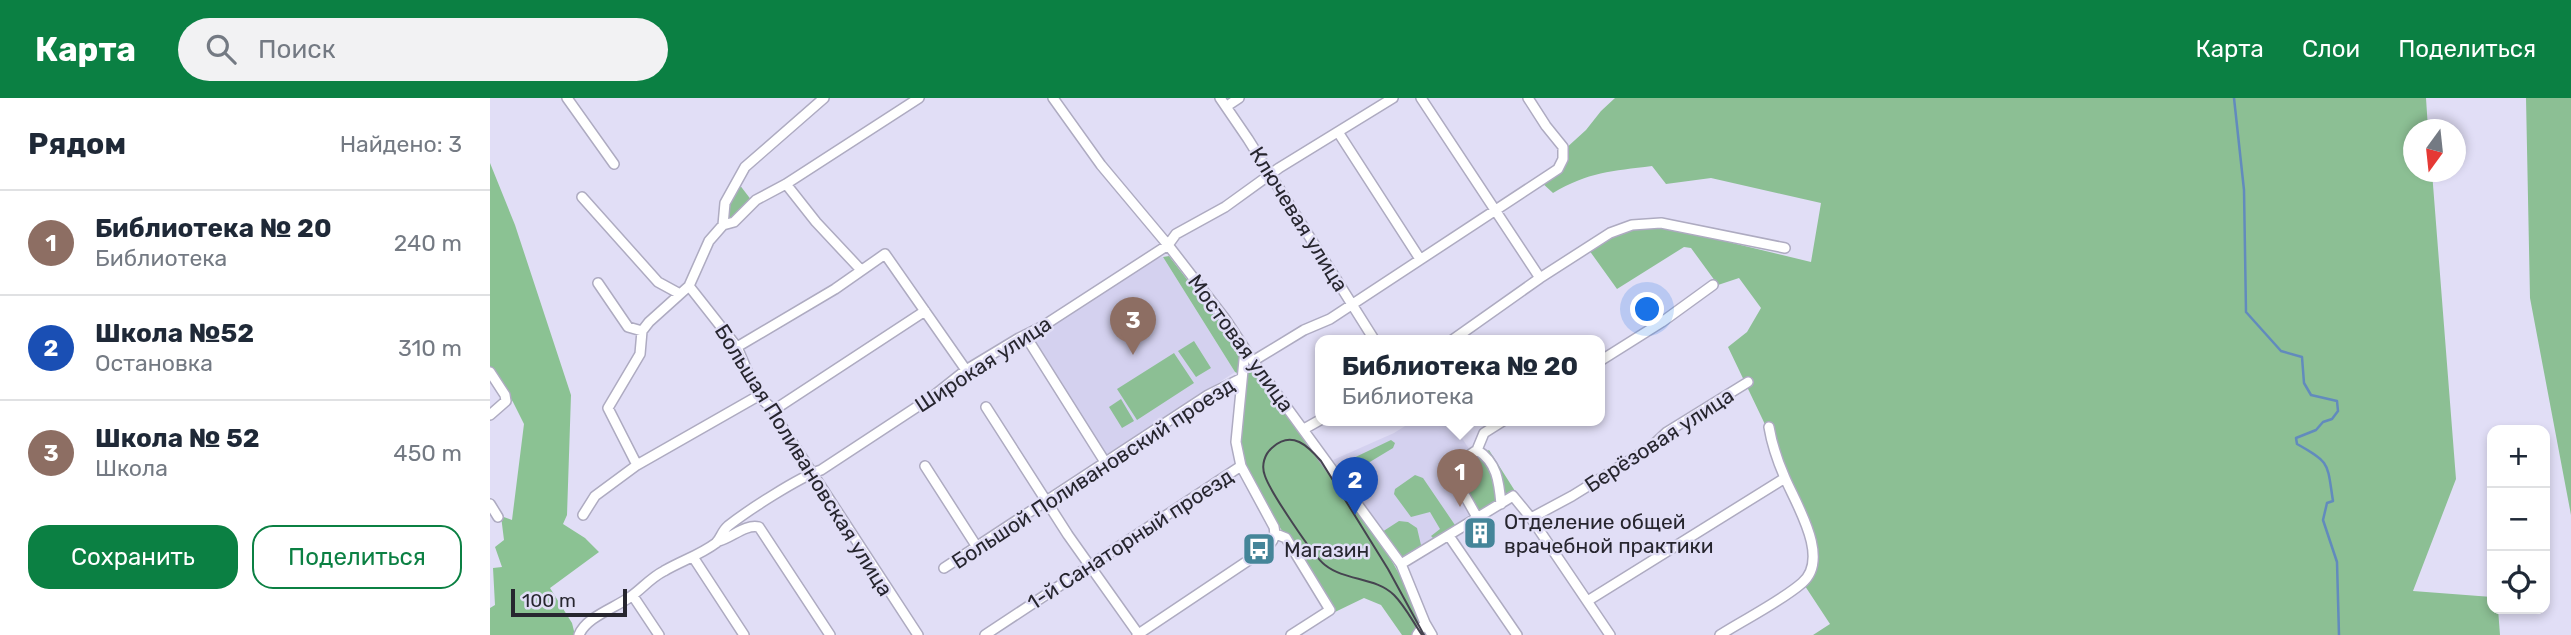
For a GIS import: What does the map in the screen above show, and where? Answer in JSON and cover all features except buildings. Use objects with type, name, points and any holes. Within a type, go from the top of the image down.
[{"type":"street","points":[[567,98],[614,164]]},
{"type":"street","points":[[723,225],[725,203],[745,167],[824,98]]},
{"type":"street","points":[[637,466],[608,408],[640,354],[642,331],[689,286],[709,241],[723,225],[734,222],[756,200],[786,184],[919,98]]},
{"type":"street","name":"Мостовая улица","points":[[1053,98],[1101,164],[1226,320],[1253,362],[1401,564],[1432,635]]},
{"type":"street","points":[[1224,102],[1239,98]]},
{"type":"street","name":"Широкая улица","points":[[579,635],[582,629],[604,612],[633,596],[662,571],[719,541],[728,526],[821,470],[932,397],[966,370],[1042,326],[1168,245],[1176,234],[1225,207],[1393,98]]},
{"type":"street","points":[[1422,98],[1540,278]]},
{"type":"street","name":"Большой Поливановский проезд","points":[[1253,362],[1351,304],[1558,169],[1563,159],[1563,147],[1528,98]]},
{"type":"street","name":"Ключевая улица","points":[[1224,102],[1371,335]]},
{"type":"street","points":[[1338,132],[1420,260]]},
{"type":"street","points":[[786,184],[816,222],[861,270]]},
{"type":"street","points":[[582,197],[658,282],[680,293]]},
{"type":"street","points":[[1459,335],[1610,233],[1632,225],[1661,223],[1785,248]]},
{"type":"street","points":[[737,348],[817,301],[884,254],[966,370]]},
{"type":"street","points":[[598,283],[628,327],[642,331]]},
{"type":"street","points":[[1605,358],[1662,322],[1713,285]]},
{"type":"street","name":"Большая Поливановская улица","points":[[689,286],[737,348],[758,396],[774,410],[777,419],[918,635]]},
{"type":"street","points":[[774,410],[925,311]]},
{"type":"street","points":[[1026,335],[1105,462]]},
{"type":"street","points":[[1245,350],[1236,442],[1241,466],[1275,530],[1286,538],[1330,610],[1291,635]]},
{"type":"street","points":[[490,372],[506,401],[490,415]]},
{"type":"street","name":"Большой Поливановский проезд","points":[[944,568],[1208,395],[1225,389],[1242,378]]},
{"type":"street","name":"Берёзовая улица","points":[[1531,517],[1572,496],[1651,447],[1667,432],[1748,382]]},
{"type":"street","points":[[583,515],[595,496],[637,466],[758,396]]},
{"type":"street","points":[[986,407],[1138,635],[1261,552],[1274,541],[1275,530]]},
{"type":"street","points":[[1304,429],[1315,423]]},
{"type":"street","points":[[1478,519],[1455,480],[1458,463],[1477,450],[1484,433],[1495,426]]},
{"type":"street","points":[[1720,635],[1802,584],[1811,569],[1813,550],[1808,528],[1771,442],[1769,427]]},
{"type":"street","points":[[1477,450],[1487,456],[1495,470],[1501,504]]},
{"type":"street","points":[[925,466],[977,547]]},
{"type":"street","name":"1-й Санаторный проезд","points":[[985,635],[1241,466]]},
{"type":"street","points":[[1589,600],[1785,478]]},
{"type":"street","points":[[1401,564],[1513,496],[1531,517],[1589,600],[1610,635]]},
{"type":"street","points":[[490,504],[498,517]]},
{"type":"street","points":[[719,541],[747,527],[760,527],[830,635]]},
{"type":"street","points":[[1449,536],[1517,635]]},
{"type":"street","points":[[693,557],[744,635]]},
{"type":"street","points":[[633,596],[659,635]]},
{"type":"street","points":[[1417,635],[1425,623]]},
{"type":"shaded area","points":[[1163,257],[1235,372],[1105,457],[1031,338],[1157,258]]},
{"type":"shaded area","points":[[1405,426],[1454,426],[1469,449],[1448,462],[1480,514],[1408,559],[1398,555],[1333,460]]},
{"type":"green space","points":[[1615,98],[2426,98],[2427,119],[2403,119],[2403,182],[2433,182],[2456,479],[2413,591],[2487,597],[2487,614],[2498,614],[2500,635],[1813,635],[1830,624],[1805,586],[1814,571],[1812,531],[1794,485],[1728,347],[1747,332],[1761,308],[1739,278],[1718,285],[1691,248],[1684,247],[1617,289],[1589,250],[1632,227],[1658,225],[1811,262],[1821,203],[1711,178],[1666,184],[1652,166],[1589,177],[1553,193],[1540,181],[1558,170],[1564,150],[1586,130]]},
{"type":"green space","points":[[2526,98],[2571,98],[2571,515],[2530,298]]},
{"type":"green space","points":[[490,163],[515,225],[571,395],[567,515],[563,524],[585,538],[599,552],[550,588],[572,623],[575,635],[490,635],[490,608],[495,605],[493,568],[502,567],[495,547],[504,540],[501,516],[512,520],[524,424],[490,366]]},
{"type":"green space","points":[[739,184],[752,201],[733,219],[725,220],[727,205]]},
{"type":"green space","points":[[1169,256],[1239,347],[1239,374],[1235,372],[1163,257]]},
{"type":"green space","points":[[1194,341],[1211,368],[1196,377],[1178,351]]},
{"type":"green space","points":[[1174,353],[1194,383],[1137,420],[1117,389]]},
{"type":"green space","points":[[1252,367],[1389,556],[1410,593],[1419,621],[1415,635],[1402,635],[1381,605],[1364,598],[1335,612],[1266,506],[1246,468],[1241,441],[1248,372]]},
{"type":"green space","points":[[1121,399],[1134,421],[1122,428],[1109,407]]},
{"type":"green space","points":[[1391,440],[1395,443],[1393,448],[1345,477],[1339,469],[1341,464]]},
{"type":"green space","points":[[1489,450],[1515,491],[1480,514],[1458,478],[1459,470]]},
{"type":"green space","points":[[1415,475],[1423,478],[1457,528],[1434,539],[1431,536],[1440,529],[1430,512],[1411,517],[1394,494],[1395,489]]},
{"type":"green space","points":[[1399,521],[1408,522],[1417,528],[1421,545],[1419,552],[1403,559],[1382,532]]},
{"type":"waterway","points":[[2234,98],[2244,190],[2246,312],[2281,351],[2302,357],[2304,383],[2311,395],[2337,401],[2338,411],[2332,419],[2323,422],[2316,430],[2296,438],[2297,444],[2322,460],[2330,479],[2333,501],[2327,503],[2323,520],[2337,562],[2339,635]]},
{"type":"tram line","points":[[1422,635],[1402,604],[1387,589],[1333,570],[1311,549],[1265,476],[1264,460],[1273,447],[1280,442],[1293,440],[1305,445],[1321,461],[1388,569],[1424,635]]},
{"type":"place","name":"Школа № 52","points":[[1133,355]]},
{"type":"place","name":"Библиотека № 20","points":[[1460,507]]},
{"type":"place","name":"Школа №52","points":[[1355,515]]},
{"type":"place","name":"Отделение общей врачебной практики","points":[[1480,533]]},
{"type":"place","name":"Магазин","points":[[1259,549]]}]
